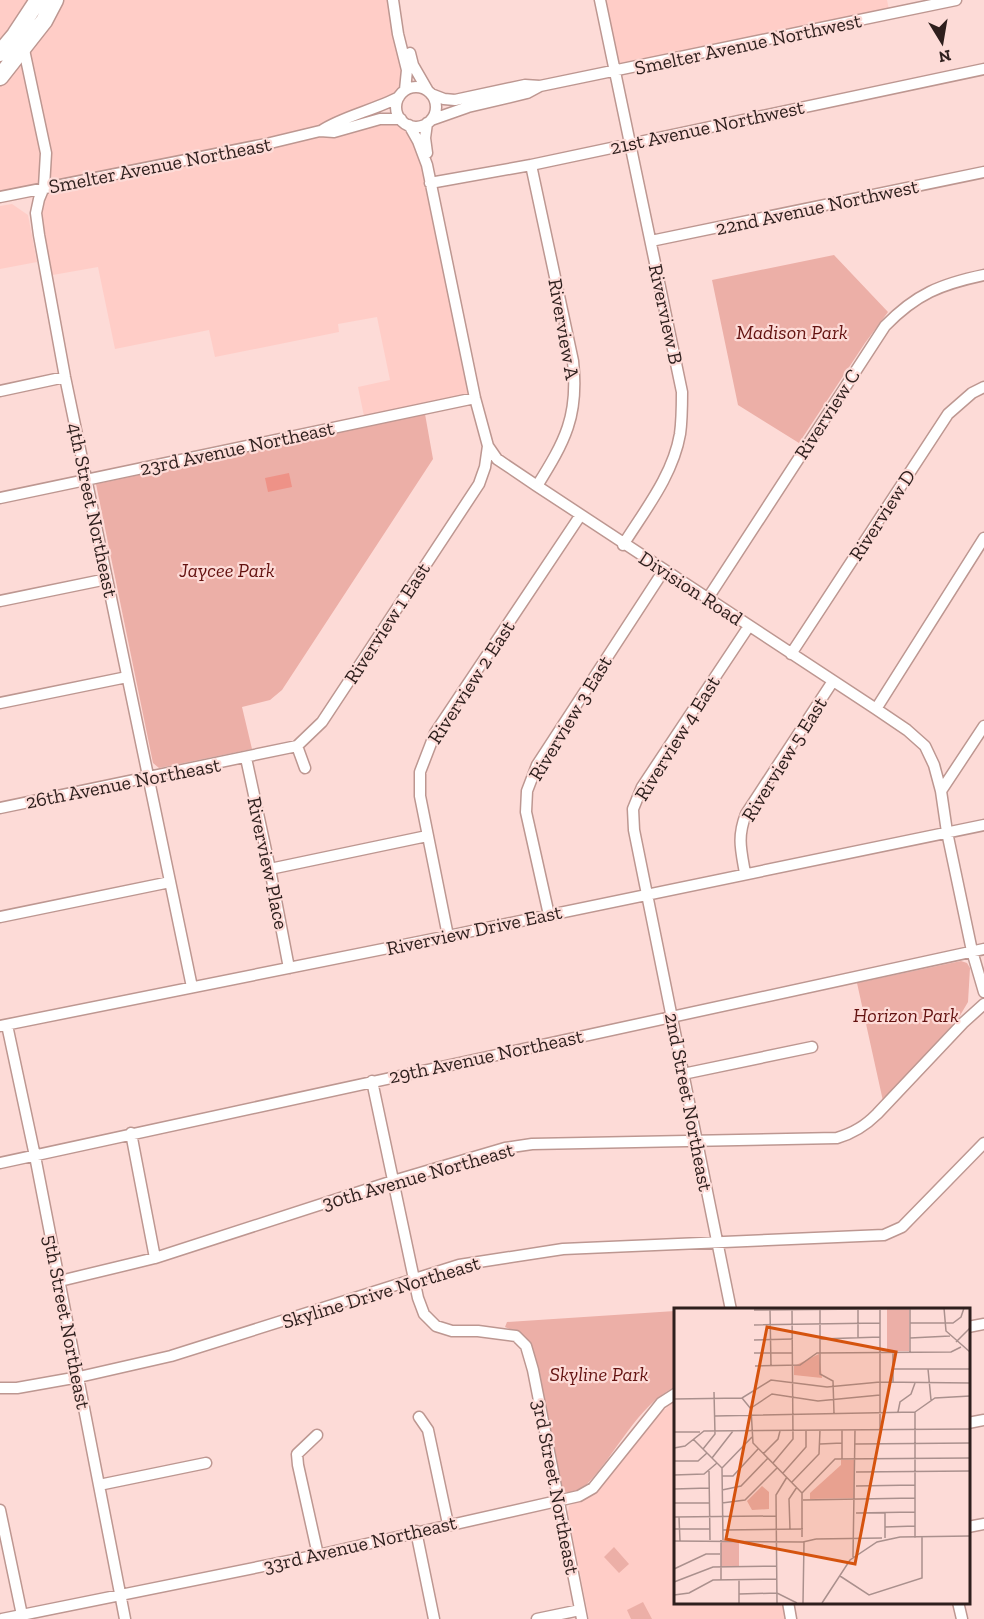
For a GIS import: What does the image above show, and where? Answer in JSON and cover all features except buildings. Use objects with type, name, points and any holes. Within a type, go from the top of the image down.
[{"type":"highway","points":[[0,76],[20,41],[38,0]]},
{"type":"highway","points":[[0,53],[20,41],[44,21],[55,0]]},
{"type":"street","points":[[393,0],[398,34],[407,70],[402,94],[396,106],[405,122],[418,126],[429,122],[436,107],[430,92],[413,65],[403,28],[397,21]]},
{"type":"street","name":"Riverview B","points":[[600,0],[682,392],[680,434],[672,461],[623,545]]},
{"type":"street","name":"Smelter Avenue Northwest","points":[[430,92],[444,99],[455,100],[525,85],[540,86],[956,0]]},
{"type":"street","name":"4th Street Northeast","points":[[20,41],[46,153],[44,187],[36,213],[37,224],[65,377],[192,987]]},
{"type":"street","name":"21st Avenue Northwest","points":[[430,183],[531,165],[984,69]]},
{"type":"street","name":"Smelter Avenue Northwest","points":[[429,122],[468,107],[527,93],[540,86]]},
{"type":"street","points":[[402,94],[419,87],[430,92]]},
{"type":"street","name":"Smelter Avenue Northeast","points":[[320,131],[329,125],[378,108],[402,94]]},
{"type":"street","name":"Smelter Avenue Northeast","points":[[0,197],[266,144],[320,131],[334,132],[380,119],[405,122]]},
{"type":"street","name":"Division Road","points":[[405,122],[418,141],[427,165]]},
{"type":"street","name":"Division Road","points":[[429,122],[425,138],[430,183],[475,398],[488,446],[497,459],[580,516],[876,709],[926,746],[941,792],[972,951],[984,992]]},
{"type":"street","name":"Riverview A","points":[[531,165],[573,361],[576,386],[566,436],[537,486]]},
{"type":"street","name":"22nd Avenue Northwest","points":[[651,242],[984,172]]},
{"type":"street","name":"Riverview C","points":[[708,598],[885,326],[915,300],[938,287],[984,275]]},
{"type":"street","points":[[0,391],[65,377]]},
{"type":"street","name":"Riverview D","points":[[791,654],[948,414],[972,393],[984,387]]},
{"type":"street","name":"23rd Avenue Northeast","points":[[0,498],[475,398]]},
{"type":"street","name":"Riverview 1 East","points":[[297,746],[322,722],[479,484],[485,467],[488,446]]},
{"type":"street","name":"Riverview 2 East","points":[[448,936],[420,796],[420,772],[435,733],[580,516]]},
{"type":"street","points":[[876,709],[984,538]]},
{"type":"street","name":"Riverview 3 East","points":[[549,915],[526,812],[527,791],[537,765],[664,570]]},
{"type":"street","points":[[0,600],[107,579]]},
{"type":"street","name":"Riverview 4 East","points":[[647,894],[634,830],[633,808],[642,787],[749,626]]},
{"type":"street","points":[[0,703],[127,677]]},
{"type":"street","name":"Riverview 5 East","points":[[746,873],[739,841],[740,828],[746,814],[833,681]]},
{"type":"street","points":[[941,792],[984,726]]},
{"type":"street","points":[[246,758],[297,746],[305,768]]},
{"type":"street","name":"26th Avenue Northeast","points":[[0,808],[246,758]]},
{"type":"street","name":"Riverview Place","points":[[246,758],[289,968]]},
{"type":"street","name":"Riverview Drive East","points":[[4,1025],[984,825]]},
{"type":"street","points":[[270,869],[427,836]]},
{"type":"street","points":[[0,917],[170,882]]},
{"type":"street","name":"2nd Street Northeast","points":[[647,894],[731,1308]]},
{"type":"street","name":"29th Avenue Northeast","points":[[0,1163],[984,949]]},
{"type":"street","name":"30th Avenue Northeast","points":[[60,1281],[155,1258],[393,1181],[505,1148],[532,1144],[837,1138],[852,1134],[866,1125],[984,1004]]},
{"type":"street","name":"5th Street Northeast","points":[[4,1025],[35,1156],[125,1619]]},
{"type":"street","points":[[683,1074],[812,1047]]},
{"type":"street","name":"3rd Street Northeast","points":[[372,1082],[417,1298],[424,1314],[436,1326],[452,1331],[478,1331],[516,1336],[526,1346],[560,1501],[581,1614]]},
{"type":"street","points":[[131,1133],[155,1258]]},
{"type":"street","name":"Skyline Drive Northeast","points":[[0,1388],[17,1388],[79,1377],[171,1356],[459,1265],[528,1253],[563,1249],[884,1235],[902,1227],[984,1143]]},
{"type":"street","points":[[969,1327],[984,1324]]},
{"type":"street","name":"33rd Avenue Northeast","points":[[2,1619],[318,1555],[579,1496],[593,1488],[661,1403],[674,1395]]},
{"type":"street","points":[[419,1417],[428,1430],[448,1524]]},
{"type":"street","points":[[969,1423],[984,1420]]},
{"type":"street","points":[[317,1435],[297,1454],[318,1555]]},
{"type":"street","points":[[99,1485],[206,1463]]},
{"type":"street","points":[[0,1510],[22,1616]]},
{"type":"street","points":[[969,1527],[984,1524]]},
{"type":"street","points":[[416,1532],[434,1619]]},
{"type":"street","points":[[788,1604],[791,1619]]},
{"type":"street","points":[[958,1604],[962,1619]]},
{"type":"street","points":[[537,1619],[581,1614]]},
{"type":"shaded area","points":[[0,0],[37,0],[0,53]]},
{"type":"shaded area","points":[[55,0],[393,0],[405,90],[329,125],[401,119],[409,125],[418,141],[475,398],[365,421],[358,387],[390,380],[377,317],[338,324],[339,332],[215,357],[209,330],[115,349],[98,267],[47,276],[37,224],[43,188],[0,197],[0,76]]},
{"type":"shaded area","points":[[600,0],[887,0],[890,15],[615,72]]},
{"type":"shaded area","points":[[12,204],[28,215],[37,262],[0,269],[0,206]]},
{"type":"shaded area","points":[[289,473],[292,487],[268,492],[265,478]]},
{"type":"shaded area","points":[[674,1402],[674,1604],[783,1604],[786,1619],[589,1619],[568,1513],[569,1506],[597,1491],[654,1418]]},
{"type":"green space","name":"Madison Park","points":[[834,255],[888,312],[799,443],[738,405],[712,280]]},
{"type":"green space","name":"Jaycee Park","points":[[425,414],[433,459],[282,690],[270,700],[242,707],[252,749],[159,768],[153,763],[96,484]]},
{"type":"green space","name":"Horizon Park","points":[[961,961],[967,963],[970,968],[968,1002],[958,1019],[883,1101],[857,983]]},
{"type":"green space","name":"Skyline Park","points":[[674,1311],[674,1388],[650,1405],[638,1418],[587,1484],[572,1492],[563,1491],[560,1483],[532,1346],[523,1335],[505,1327],[507,1322]]},
{"type":"green space","points":[[614,1547],[629,1564],[619,1573],[604,1557]]},
{"type":"green space","points":[[643,1602],[652,1619],[631,1619],[627,1610]]}]
